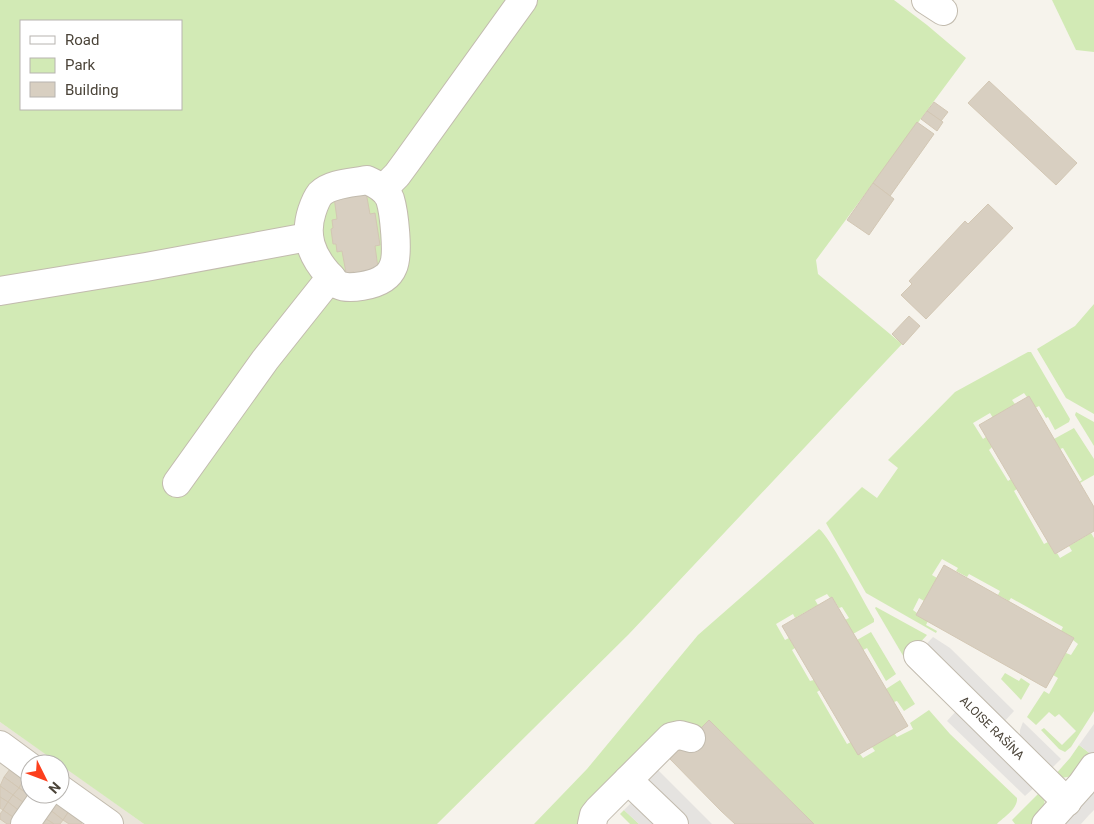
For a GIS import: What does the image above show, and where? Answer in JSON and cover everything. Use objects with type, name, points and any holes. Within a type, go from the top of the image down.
[{"type":"street","points":[[382,189],[408,160],[523,0]]},
{"type":"street","points":[[367,180],[377,184],[382,189],[390,198],[396,241],[394,267],[382,280],[356,287],[339,285],[321,266],[308,237],[309,219],[314,202],[329,187],[367,180]]},
{"type":"street","points":[[0,291],[146,267],[308,237]]},
{"type":"street","points":[[177,483],[265,360],[331,277]]},
{"type":"street","name":"ALOISE RAŠÍNA","points":[[918,655],[1067,802]]},
{"type":"street","points":[[592,824],[594,815],[598,810],[671,737],[680,735],[691,738]]},
{"type":"street","points":[[1046,824],[1067,802],[1094,767]]},
{"type":"street","points":[[628,780],[674,824]]},
{"type":"street","points":[[70,797],[100,822]]},
{"type":"street","points":[[25,824],[39,804]]},
{"type":"shaded area","points":[[933,637],[950,648],[1014,711],[1002,724],[923,648]]},
{"type":"shaded area","points":[[958,709],[1037,785],[1025,796],[947,721]]},
{"type":"shaded area","points":[[0,722],[46,754],[20,754],[20,804],[70,804],[70,771],[144,824],[0,824]]},
{"type":"shaded area","points":[[1023,722],[1061,759],[1049,771],[1020,737]]},
{"type":"shaded area","points":[[1094,724],[1094,753],[1092,755],[1079,745]]},
{"type":"shaded area","points":[[657,769],[712,824],[687,824],[644,781]]},
{"type":"shaded area","points":[[1094,785],[1094,810],[1081,824],[1059,824]]},
{"type":"shaded area","points":[[635,799],[661,824],[639,824],[624,810]]},
{"type":"green space","points":[[0,0],[894,0],[966,58],[816,260],[818,274],[902,344],[629,634],[437,824],[144,824],[70,772],[70,754],[45,754],[0,722]]},
{"type":"green space","points":[[1052,0],[1094,0],[1094,52],[1076,50]]},
{"type":"green space","points":[[1094,304],[1094,414],[1066,398],[1037,349],[1075,326]]},
{"type":"green space","points":[[1031,352],[1070,419],[1069,422],[1055,430],[1039,406],[1035,408],[1024,393],[1012,400],[1015,404],[993,418],[990,413],[973,423],[983,439],[986,437],[992,447],[989,450],[1008,481],[1011,479],[1017,489],[1014,491],[1044,544],[1048,542],[1055,554],[1057,553],[1060,558],[1072,551],[1069,546],[1091,533],[1094,538],[1094,711],[1071,747],[1065,752],[1059,749],[1041,730],[1044,728],[1062,745],[1076,731],[1059,714],[1055,717],[1049,712],[1036,725],[1027,717],[1044,691],[1049,694],[1058,678],[1053,675],[1066,653],[1071,655],[1078,644],[1073,640],[1074,638],[1061,631],[1063,627],[1011,598],[1009,601],[998,595],[1000,591],[969,574],[967,577],[956,571],[958,568],[942,559],[932,575],[937,578],[924,601],[919,598],[913,610],[917,613],[916,615],[928,621],[926,625],[937,631],[936,633],[866,593],[826,523],[862,487],[877,498],[898,468],[888,460],[955,392]]},
{"type":"green space","points":[[1076,412],[1094,422],[1094,446],[1075,415]]},
{"type":"green space","points":[[1074,428],[1094,459],[1094,475],[1080,483],[1082,480],[1063,448],[1060,449],[1054,439]]},
{"type":"green space","points":[[819,529],[838,556],[874,622],[853,634],[845,620],[849,618],[842,607],[839,608],[832,597],[830,598],[827,594],[815,600],[818,605],[795,618],[793,614],[776,624],[785,640],[789,638],[795,648],[792,650],[810,681],[814,680],[820,690],[817,692],[847,744],[851,742],[863,758],[875,751],[872,747],[894,733],[897,737],[913,729],[910,723],[929,710],[950,734],[1017,798],[1015,806],[1010,812],[997,824],[814,824],[709,720],[696,733],[581,824],[534,824],[587,769],[698,635]]},
{"type":"green space","points":[[875,608],[927,635],[905,659]]},
{"type":"green space","points":[[871,632],[896,674],[886,681],[867,648],[863,650],[857,640]]},
{"type":"green space","points":[[1005,673],[1019,681],[1021,678],[1030,684],[1021,700],[1001,679]]},
{"type":"green space","points":[[900,680],[915,704],[904,711],[897,701],[894,702],[886,689]]},
{"type":"green space","points":[[1079,745],[1092,755],[1071,776],[1060,778],[1054,776],[1070,758]]},
{"type":"green space","points":[[1042,790],[1045,800],[1038,817],[1031,824],[1015,824],[1012,820]]},
{"type":"green space","points":[[624,810],[639,824],[630,824],[620,814]]},
{"type":"building","points":[[989,81],[1077,163],[1056,185],[968,103]]},
{"type":"building","points":[[934,102],[948,112],[941,121],[927,111]]},
{"type":"building","points":[[927,111],[943,122],[937,131],[921,119]]},
{"type":"building","points":[[917,122],[934,134],[890,196],[873,183]]},
{"type":"building","points":[[873,183],[894,199],[869,235],[847,220]]},
{"type":"building","points":[[366,192],[370,214],[375,213],[380,245],[375,246],[378,268],[371,269],[371,272],[355,275],[354,272],[346,273],[342,251],[337,252],[336,244],[333,244],[332,220],[337,219],[334,197]]},
{"type":"building","points":[[988,204],[1013,228],[926,319],[901,295],[912,284],[909,281],[965,221],[968,224]]},
{"type":"building","points":[[909,316],[920,326],[903,345],[892,334]]},
{"type":"building","points":[[1029,396],[1094,507],[1094,531],[1055,554],[979,425]]},
{"type":"building","points":[[944,565],[1074,638],[1046,688],[916,615]]},
{"type":"building","points":[[832,597],[908,726],[858,755],[782,626]]},
{"type":"building","points":[[709,720],[814,824],[735,824],[721,811],[670,759]]},
{"type":"building","points":[[10,769],[20,776],[19,788],[4,777]]},
{"type":"building","points":[[4,777],[19,788],[13,795],[0,786]]},
{"type":"building","points":[[0,786],[13,795],[8,802],[0,797]]},
{"type":"building","points":[[19,788],[20,789],[20,800],[13,795]]},
{"type":"building","points":[[13,795],[20,800],[20,804],[27,805],[22,813],[8,802]]},
{"type":"building","points":[[0,797],[8,802],[3,810],[0,808]]},
{"type":"building","points":[[8,802],[22,813],[17,820],[3,810]]},
{"type":"building","points":[[52,804],[58,804],[69,811],[63,820],[49,809]]},
{"type":"building","points":[[49,809],[63,820],[60,824],[54,824],[43,817]]},
{"type":"building","points":[[3,810],[17,820],[14,824],[7,824],[0,819],[0,814]]},
{"type":"building","points":[[69,811],[83,821],[81,824],[69,824],[63,820]]},
{"type":"building","points":[[43,817],[54,824],[38,824]]}]
